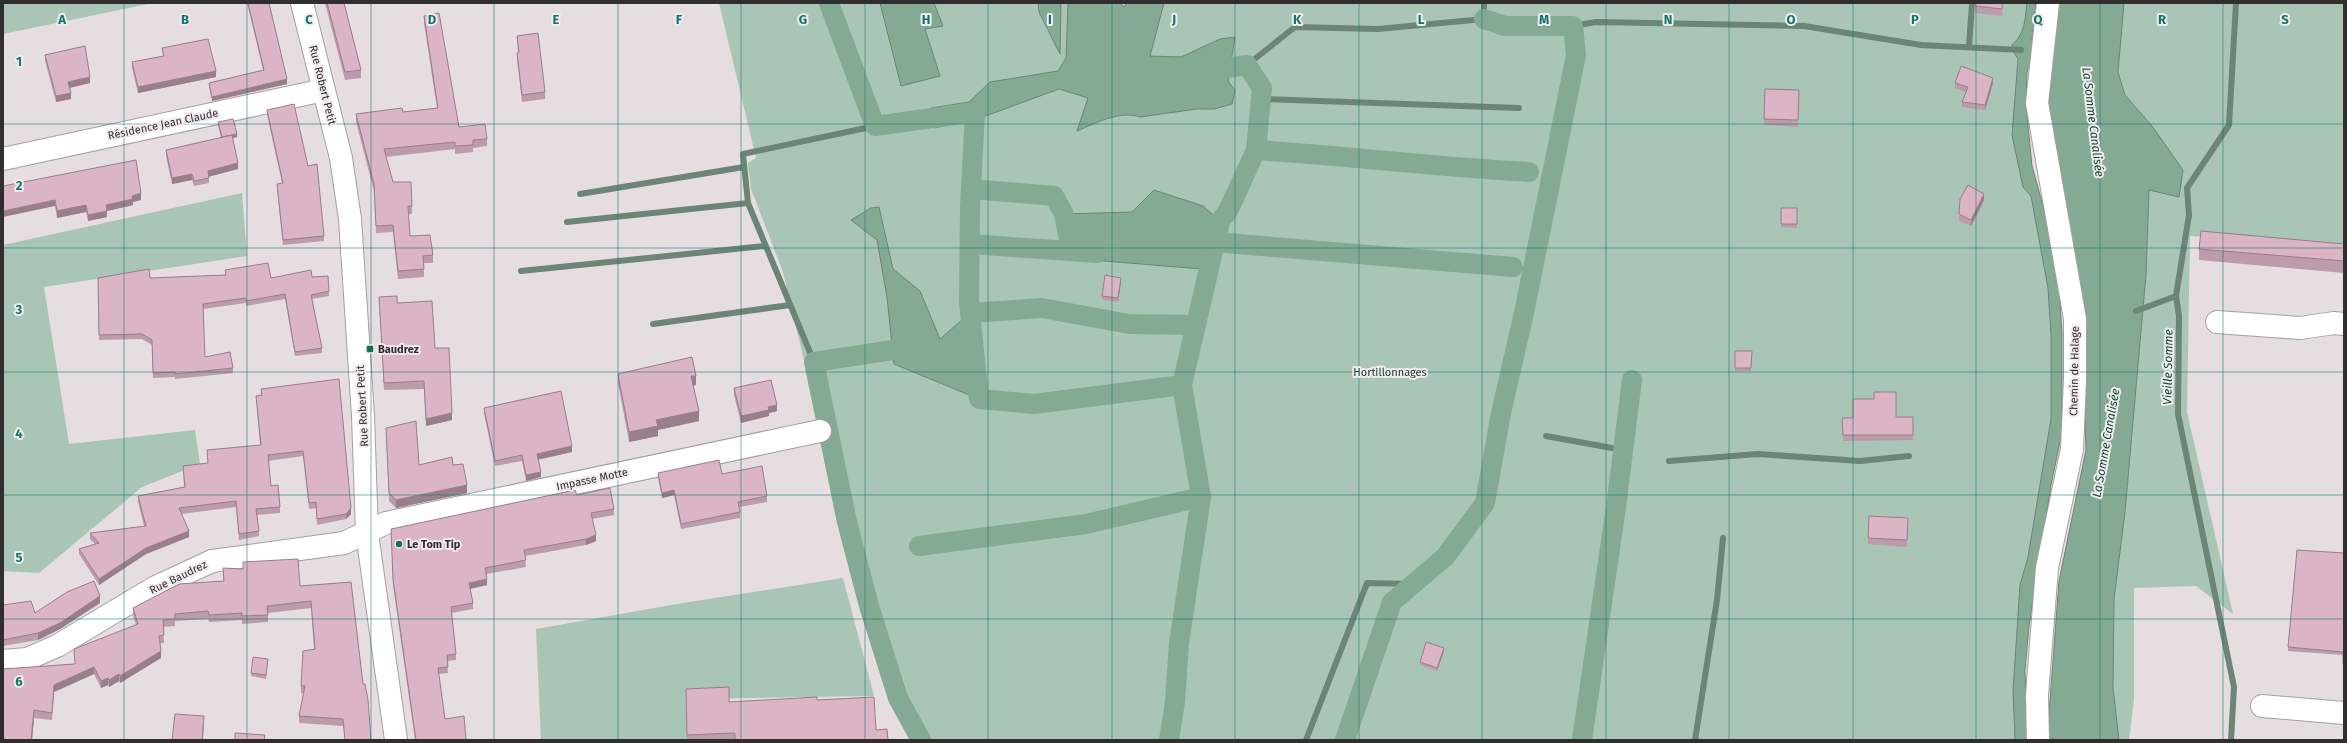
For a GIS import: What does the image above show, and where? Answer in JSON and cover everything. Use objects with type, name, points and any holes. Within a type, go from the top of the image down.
[{"type":"street","name":"Rue Robert Petit","points":[[302,3],[341,158],[350,219],[363,416],[366,533],[396,740]]},
{"type":"street","name":"Chemin de Halage","points":[[2038,740],[2037,695],[2047,568],[2072,449],[2075,380],[2075,319],[2037,104],[2048,3]]},
{"type":"street","name":"Résidence Jean Claude","points":[[3,159],[324,90]]},
{"type":"street","points":[[2217,322],[2300,328],[2334,323],[2344,324]]},
{"type":"street","name":"Impasse Motte","points":[[366,533],[386,523],[820,431]]},
{"type":"street","name":"Rue Baudrez","points":[[3,661],[27,659],[57,646],[154,588],[212,561],[344,543],[366,533]]},
{"type":"street","points":[[2262,706],[2344,713]]},
{"type":"green space","points":[[3,3],[153,3],[3,34]]},
{"type":"green space","name":"Hortillonnages","points":[[719,3],[2031,3],[2019,117],[2052,255],[2058,438],[2029,590],[2022,687],[2022,740],[911,740],[897,706],[868,608],[818,419],[783,272],[751,189],[748,163],[756,158]]},
{"type":"green space","points":[[2124,3],[2344,3],[2344,246],[2190,236],[2187,412],[2233,614],[2196,586],[2134,588],[2134,699],[2129,740],[2119,740],[2113,687],[2114,599],[2125,512],[2146,275],[2149,189],[2179,197],[2152,126],[2125,95],[2118,72]]},
{"type":"green space","points":[[242,193],[247,256],[44,287],[69,444],[195,430],[200,464],[142,487],[39,573],[3,571],[3,245]]},
{"type":"green space","points":[[843,578],[874,696],[686,699],[687,740],[541,740],[536,629],[677,604]]},
{"type":"water","points":[[880,3],[934,3],[943,26],[925,29],[940,76],[901,86]]},
{"type":"water","points":[[1038,3],[1061,3],[1060,54],[1039,12]]},
{"type":"water","points":[[1068,3],[1120,3],[1124,7],[1127,3],[1164,3],[1150,56],[1181,57],[1220,39],[1235,37],[1228,81],[1235,90],[1232,104],[1214,109],[1197,109],[1140,117],[1132,115],[1116,116],[1077,131],[1088,98],[1059,89],[980,118],[935,128],[931,108],[969,102],[990,82],[1058,71],[1066,58]]},
{"type":"water","points":[[2027,3],[2036,3],[2032,40],[2035,51],[2027,72],[2026,105],[2032,166],[2045,213],[2059,288],[2062,333],[2062,432],[2051,485],[2029,626],[2025,670],[2027,740],[2015,740],[2013,690],[2020,585],[2028,557],[2051,419],[2051,335],[2048,288],[2031,196],[2023,187],[2012,135],[2018,59],[2013,51],[2012,45],[2020,36],[2022,31]]},
{"type":"water","name":"La Somme Canalisée","points":[[2056,3],[2124,3],[2118,72],[2125,95],[2152,126],[2183,170],[2179,197],[2149,190],[2146,275],[2125,512],[2114,599],[2113,687],[2119,740],[2047,740],[2059,581],[2086,450],[2080,285],[2047,121],[2047,48]]},
{"type":"water","points":[[1154,190],[1203,206],[1220,221],[1209,261],[1202,269],[1068,258],[1071,251],[1064,214],[1132,212]]},
{"type":"water","points":[[879,207],[893,269],[920,291],[940,339],[970,313],[979,399],[894,364],[887,297],[877,240],[851,220],[871,208]]},
{"type":"building","points":[[248,3],[269,3],[287,79],[212,97],[209,83],[264,70]]},
{"type":"building","points":[[327,3],[344,3],[361,70],[345,72]]},
{"type":"building","points":[[1976,3],[2002,3],[2002,9],[1975,6]]},
{"type":"building","points":[[439,13],[459,127],[485,124],[487,139],[473,140],[473,145],[455,146],[455,142],[384,149],[393,182],[411,182],[412,206],[408,206],[410,236],[430,235],[433,255],[423,256],[424,269],[398,271],[393,225],[376,226],[374,184],[356,114],[402,108],[403,112],[438,108],[424,16]]},
{"type":"building","points":[[538,33],[545,92],[522,95],[517,53],[519,52],[517,36]]},
{"type":"building","points":[[208,39],[216,71],[138,87],[132,62],[164,56],[162,48]]},
{"type":"building","points":[[85,46],[90,77],[68,82],[71,93],[56,96],[45,55]]},
{"type":"building","points":[[1961,66],[1993,78],[1985,105],[1962,102],[1968,87],[1955,83]]},
{"type":"building","points":[[1765,89],[1799,90],[1798,120],[1764,119]]},
{"type":"building","points":[[294,104],[308,166],[317,164],[324,236],[283,240],[277,184],[283,183],[267,110]]},
{"type":"building","points":[[233,119],[237,134],[222,137],[218,122]]},
{"type":"building","points":[[232,135],[238,163],[208,171],[209,178],[194,181],[192,174],[172,178],[166,150]]},
{"type":"building","points":[[136,160],[141,193],[132,196],[133,199],[106,205],[107,211],[88,215],[86,205],[57,211],[55,200],[3,211],[3,186]]},
{"type":"building","points":[[1968,185],[1984,194],[1971,220],[1959,214],[1960,199]]},
{"type":"building","points":[[1781,208],[1797,208],[1797,224],[1781,224]]},
{"type":"building","points":[[2201,231],[2344,244],[2344,261],[2199,249]]},
{"type":"building","points":[[268,263],[271,278],[311,270],[312,277],[328,276],[329,291],[311,295],[322,348],[295,352],[285,294],[246,301],[246,298],[203,304],[205,357],[230,352],[233,368],[175,374],[175,372],[153,373],[152,340],[142,334],[99,335],[98,278],[149,269],[150,278],[226,275],[225,270]]},
{"type":"building","points":[[1105,275],[1121,278],[1118,298],[1102,296]]},
{"type":"building","points":[[397,296],[397,303],[432,301],[435,348],[449,348],[452,413],[426,419],[424,381],[384,383],[379,297]]},
{"type":"building","points":[[1735,351],[1752,351],[1751,368],[1735,368]]},
{"type":"building","points":[[692,357],[696,376],[691,376],[699,411],[656,420],[658,426],[629,432],[618,374]]},
{"type":"building","points":[[339,379],[351,508],[346,514],[317,519],[316,502],[309,503],[303,451],[268,455],[271,486],[278,485],[280,507],[256,509],[259,531],[239,534],[236,501],[179,508],[189,531],[146,548],[99,579],[79,549],[99,543],[90,533],[146,526],[138,496],[185,487],[183,466],[208,463],[207,450],[261,445],[256,396],[262,395],[261,389]]},
{"type":"building","points":[[771,380],[777,405],[768,407],[769,410],[741,416],[734,388]]},
{"type":"building","points":[[561,391],[572,446],[537,454],[541,472],[526,475],[522,455],[495,461],[484,408]]},
{"type":"building","points":[[1874,392],[1896,392],[1896,417],[1913,417],[1913,435],[1843,435],[1842,418],[1853,418],[1853,399],[1874,399]]},
{"type":"building","points":[[416,421],[419,465],[452,457],[453,465],[463,464],[467,485],[396,500],[389,493],[386,428]]},
{"type":"building","points":[[719,460],[722,474],[762,466],[767,496],[738,502],[740,512],[681,524],[674,490],[662,493],[658,473]]},
{"type":"building","points":[[610,488],[614,509],[591,513],[596,535],[586,539],[524,550],[526,560],[485,568],[487,579],[469,583],[473,603],[451,607],[456,654],[447,655],[448,667],[438,668],[445,719],[464,716],[466,740],[416,740],[393,579],[391,529],[575,490],[577,495]]},
{"type":"building","points":[[1869,516],[1908,518],[1907,540],[1868,538]]},
{"type":"building","points":[[2297,550],[2344,553],[2344,664],[2343,652],[2288,647]]},
{"type":"building","points":[[298,559],[300,586],[351,582],[363,684],[365,684],[368,700],[371,740],[345,740],[343,719],[299,716],[305,686],[301,686],[303,651],[315,649],[311,601],[267,606],[268,615],[242,616],[242,613],[209,615],[208,611],[175,614],[175,619],[163,620],[164,635],[159,636],[161,651],[120,676],[119,674],[109,680],[108,678],[101,681],[94,667],[54,685],[52,713],[34,710],[31,740],[4,740],[3,669],[75,664],[74,649],[138,624],[133,608],[179,584],[224,581],[223,568],[243,569],[243,562]]},
{"type":"building","points":[[94,581],[100,596],[60,623],[38,633],[3,640],[3,605],[31,601],[35,613],[67,592]]},
{"type":"building","points":[[1426,642],[1444,648],[1437,668],[1420,662]]},
{"type":"building","points":[[253,657],[268,659],[266,675],[251,673]]},
{"type":"building","points":[[729,687],[729,702],[817,697],[817,700],[874,697],[876,730],[887,729],[888,740],[735,740],[735,733],[687,735],[686,689]]},
{"type":"building","points":[[175,714],[204,716],[202,740],[172,740]]},
{"type":"building","points":[[235,733],[265,735],[264,740],[235,740]]},
{"type":"waterway","points":[[829,3],[875,126],[975,112],[970,207],[969,302],[979,399],[1034,404],[1182,385],[1201,497],[1179,643],[1175,702],[1169,740]]},
{"type":"waterway","points":[[1247,65],[1295,27],[1378,29],[1484,19],[1484,3]]},
{"type":"waterway","points":[[1969,46],[1972,3]]},
{"type":"waterway","name":"Vieille Somme","points":[[2231,740],[2234,687],[2178,414],[2179,316],[2176,296],[2189,215],[2187,188],[2229,125],[2236,3]]},
{"type":"waterway","points":[[1345,740],[1392,602],[1445,557],[1485,503],[1501,413],[1524,313],[1576,55],[1573,26],[1505,26],[1484,19]]},
{"type":"waterway","points":[[1573,26],[1596,22],[1804,26],[1921,45],[2021,50]]},
{"type":"waterway","points":[[1182,385],[1220,221],[1228,211],[1256,150],[1262,88],[1247,65],[1204,71]]},
{"type":"waterway","points":[[1261,99],[1519,108]]},
{"type":"waterway","points":[[814,362],[748,203],[743,154],[875,126]]},
{"type":"waterway","points":[[1256,150],[1529,172]]},
{"type":"waterway","points":[[580,194],[744,167]]},
{"type":"waterway","points":[[971,189],[1054,196],[1064,214],[1071,251]]},
{"type":"waterway","points":[[567,222],[748,203]]},
{"type":"waterway","points":[[1214,242],[1513,267]]},
{"type":"waterway","points":[[970,244],[1097,253]]},
{"type":"waterway","points":[[521,271],[765,246]]},
{"type":"waterway","points":[[2136,311],[2176,296]]},
{"type":"waterway","points":[[653,324],[790,305]]},
{"type":"waterway","points":[[970,313],[1042,308],[1129,324],[1195,325]]},
{"type":"waterway","points":[[919,346],[814,362],[847,522],[869,606],[898,698],[921,740]]},
{"type":"waterway","points":[[1582,740],[1616,507],[1632,380]]},
{"type":"waterway","points":[[1546,436],[1623,450]]},
{"type":"waterway","points":[[1669,461],[1758,454],[1860,461],[1909,456]]},
{"type":"waterway","points":[[919,546],[1086,524],[1201,497]]},
{"type":"waterway","points":[[1695,740],[1717,600],[1723,538]]},
{"type":"waterway","points":[[1306,740],[1367,583],[1413,584]]},
{"type":"place","name":"Baudrez","points":[[370,349]]},
{"type":"place","name":"Le Tom Tip","points":[[399,544]]}]
